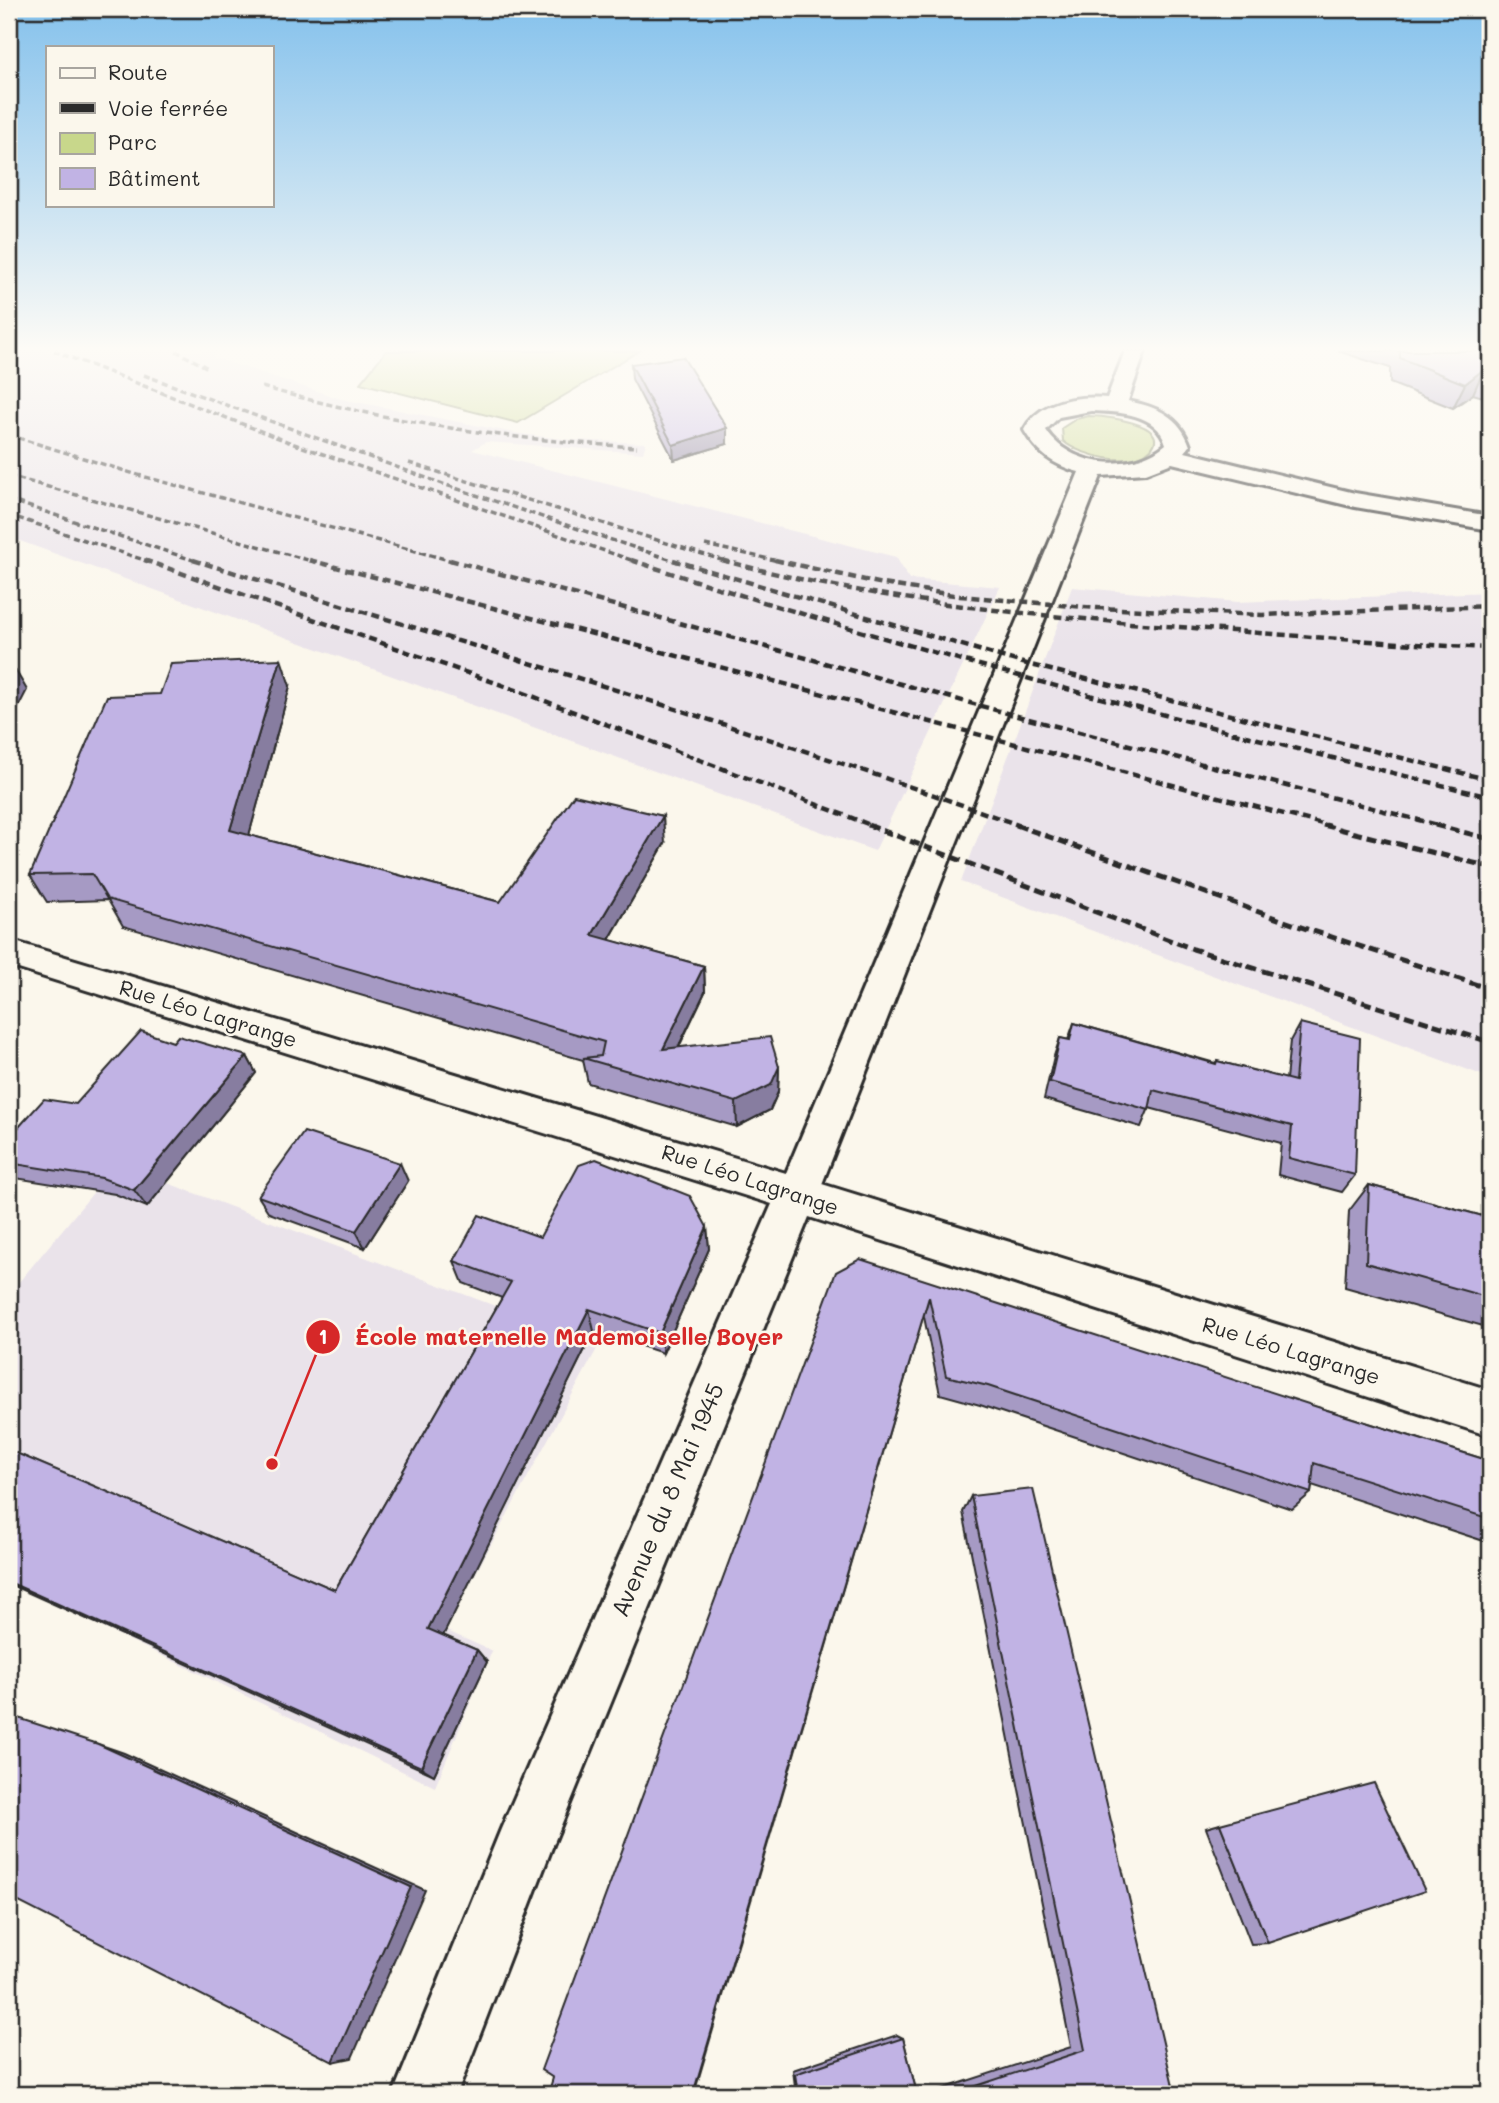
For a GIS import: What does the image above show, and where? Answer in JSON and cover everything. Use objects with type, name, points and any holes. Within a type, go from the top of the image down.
[{"type":"main road","points":[[1047,449],[1069,461],[1093,467],[1139,468],[1158,463],[1171,456],[1176,449]]},
{"type":"main road","points":[[1171,456],[1355,500],[1490,523]]},
{"type":"main road","name":"Avenue du 8 Mai 1945","points":[[425,2094],[522,1850],[796,1195],[1093,467]]},
{"type":"main road","name":"Rue Léo Lagrange","points":[[9,953],[693,1160],[796,1195],[1490,1413]]},
{"type":"shaded area","points":[[9,449],[474,449],[896,557],[909,579],[1000,587],[875,851],[9,537]]},
{"type":"shaded area","points":[[588,449],[644,449],[643,453]]},
{"type":"shaded area","points":[[1072,587],[1238,602],[1490,592],[1490,1078],[961,882]]},
{"type":"shaded area","points":[[117,1164],[599,1345],[445,1630],[492,1651],[435,1787],[9,1582],[9,1294]]},
{"type":"green space","points":[[1077,449],[1151,449],[1143,455],[1120,459]]},
{"type":"building","points":[[281,659],[230,830],[500,902],[574,795],[663,816],[592,935],[704,966],[663,1049],[770,1037],[779,1067],[771,1085],[736,1102],[583,1058],[601,1056],[604,1042],[107,899],[92,874],[30,875],[107,696],[160,694],[171,664]]},
{"type":"building","points":[[1074,1023],[1216,1064],[1217,1061],[1295,1081],[1300,1023],[1360,1038],[1355,1175],[1289,1158],[1292,1126],[1153,1090],[1149,1110],[1050,1082],[1060,1038],[1070,1040]]},
{"type":"building","points":[[141,1031],[173,1042],[178,1036],[247,1056],[134,1190],[102,1178],[9,1163],[9,1138],[44,1099],[76,1104]]},
{"type":"building","points":[[304,1132],[400,1163],[356,1231],[258,1196]]},
{"type":"building","points":[[596,1159],[690,1196],[707,1227],[660,1333],[589,1309],[428,1629],[477,1650],[421,1767],[9,1582],[9,1450],[335,1590],[511,1282],[454,1261],[479,1215],[540,1237],[579,1165]]},
{"type":"building","points":[[1369,1185],[1490,1218],[1490,1298],[1366,1263]]},
{"type":"building","points":[[860,1259],[1490,1461],[1490,1519],[1314,1463],[1311,1493],[988,1386],[946,1376],[929,1297],[693,2094],[548,2094],[553,2078],[541,2070],[836,1272]]},
{"type":"building","points":[[1033,1489],[1175,2094],[952,2094],[1085,2050],[971,1496]]},
{"type":"building","points":[[9,1715],[98,1744],[411,1887],[333,2062],[9,1897]]},
{"type":"building","points":[[1374,1783],[1425,1891],[1268,1943],[1220,1824]]},
{"type":"building","points":[[903,2038],[917,2094],[798,2094],[795,2074]]},
{"type":"railway","points":[[55,449],[138,475],[456,562]]},
{"type":"railway","points":[[309,449],[634,561]]},
{"type":"railway","points":[[347,449],[678,562]]},
{"type":"railway","points":[[409,463],[728,562]]},
{"type":"railway","points":[[9,476],[315,562]]},
{"type":"railway","points":[[9,500],[199,562]]},
{"type":"railway","points":[[9,515],[144,560]]},
{"type":"railway","points":[[705,545],[783,562]]},
{"type":"railway","points":[[144,560],[150,562]]},
{"type":"railway","points":[[144,560],[519,691],[873,826]]},
{"type":"railway","points":[[193,560],[712,721],[1021,826]]},
{"type":"railway","points":[[309,560],[1330,826]]},
{"type":"railway","points":[[450,560],[1021,717],[1442,826]]},
{"type":"railway","points":[[673,560],[1023,663],[1490,780]]},
{"type":"railway","points":[[722,560],[832,586],[943,604],[1167,626],[1490,648]]},
{"type":"railway","points":[[775,560],[883,584],[960,596],[1096,608],[1262,615],[1490,606]]},
{"type":"railway","points":[[634,561],[844,626],[1059,687],[1490,797]]},
{"type":"railway","points":[[868,825],[1193,949],[1490,1042]]},
{"type":"railway","points":[[1016,825],[1298,926],[1490,989]]},
{"type":"railway","points":[[1323,825],[1490,867]]},
{"type":"railway","points":[[1435,825],[1490,839]]},
{"type":"place","name":"École maternelle Mademoiselle Boyer","points":[[272,1464]]}]
